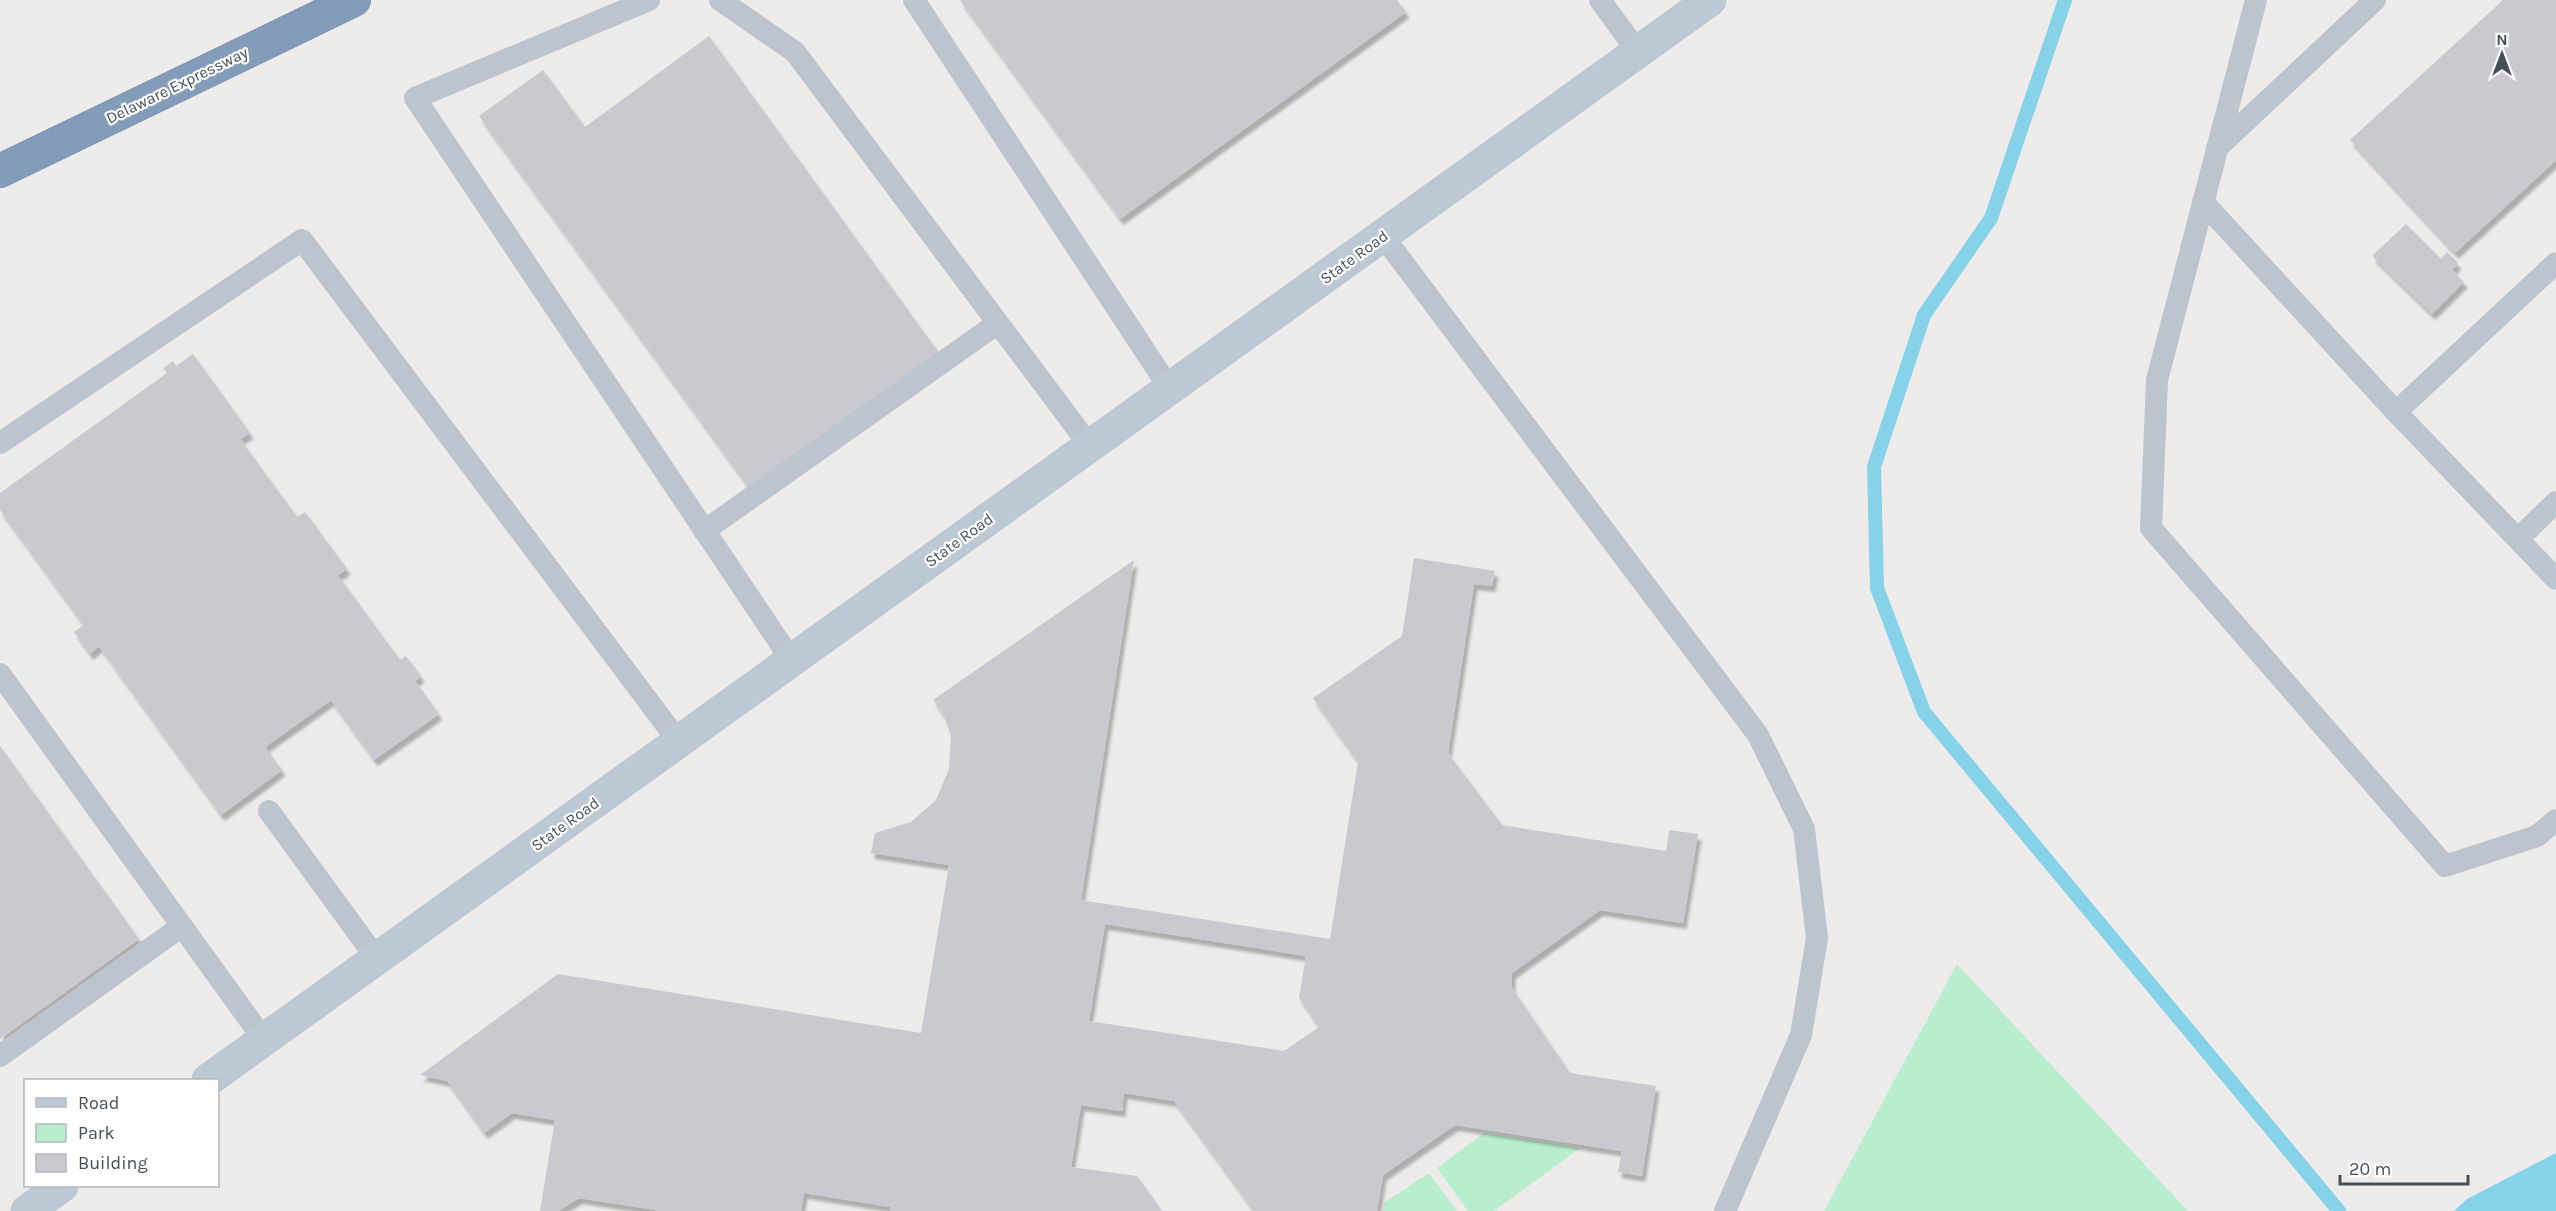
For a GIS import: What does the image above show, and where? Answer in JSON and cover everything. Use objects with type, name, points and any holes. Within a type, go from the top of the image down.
[{"type":"highway","name":"Delaware Expressway","points":[[0,171],[354,0]]},
{"type":"main road","name":"State Road","points":[[209,1079],[1710,0]]},
{"type":"main road","points":[[27,1211],[59,1187]]},
{"type":"lane","points":[[649,0],[415,98],[792,661]]},
{"type":"lane","points":[[720,0],[795,52],[1090,446]]},
{"type":"lane","points":[[914,0],[1170,389]]},
{"type":"lane","points":[[1600,0],[1638,52]]},
{"type":"lane","points":[[2256,0],[2157,380],[2151,528],[2445,866],[2537,836],[2556,820]]},
{"type":"lane","points":[[2217,148],[2376,0]]},
{"type":"lane","points":[[2203,202],[2396,412],[2556,579]]},
{"type":"lane","points":[[1383,236],[1758,735],[1804,829],[1817,938],[1801,1035],[1725,1211]]},
{"type":"lane","points":[[0,443],[302,240],[679,742]]},
{"type":"lane","points":[[2396,412],[2556,263]]},
{"type":"lane","points":[[704,531],[998,323]]},
{"type":"lane","points":[[2518,539],[2556,502]]},
{"type":"lane","points":[[0,674],[264,1040]]},
{"type":"lane","points":[[269,811],[377,959]]},
{"type":"lane","points":[[0,1056],[182,926]]},
{"type":"green space","points":[[1957,964],[2188,1211],[1824,1211]]},
{"type":"green space","points":[[1484,1133],[1580,1148],[1494,1211],[1468,1211],[1437,1168]]},
{"type":"green space","points":[[1429,1173],[1457,1211],[1383,1211],[1384,1203]]},
{"type":"water","points":[[2556,1153],[2556,1211],[2454,1211],[2467,1199]]},
{"type":"building","points":[[960,0],[1397,0],[1406,12],[1120,219]]},
{"type":"building","points":[[2503,0],[2556,0],[2556,160],[2455,253],[2350,140]]},
{"type":"building","points":[[709,36],[939,353],[750,489],[479,116],[543,70],[585,127]]},
{"type":"building","points":[[2406,224],[2441,259],[2447,252],[2458,263],[2452,270],[2464,282],[2432,314],[2372,256]]},
{"type":"building","points":[[193,354],[250,433],[240,439],[297,517],[305,512],[347,569],[338,575],[400,660],[406,656],[421,676],[415,681],[439,714],[374,760],[331,700],[265,747],[282,770],[221,815],[99,646],[90,654],[74,632],[84,625],[0,510],[0,493],[167,373],[163,368],[173,361],[176,366]]},
{"type":"building","points":[[1414,558],[1495,571],[1492,586],[1474,584],[1448,753],[1502,825],[1666,851],[1669,830],[1698,834],[1683,923],[1600,910],[1512,973],[1512,988],[1570,1073],[1656,1086],[1642,1176],[1618,1172],[1622,1151],[1455,1125],[1383,1175],[1377,1211],[1254,1211],[1174,1101],[1124,1093],[1122,1111],[1081,1105],[1071,1167],[1137,1176],[1162,1211],[890,1211],[890,1207],[804,1193],[801,1211],[662,1211],[579,1198],[558,1211],[540,1211],[555,1120],[512,1113],[484,1133],[447,1081],[420,1075],[558,974],[921,1033],[949,865],[871,853],[875,833],[911,822],[936,800],[949,769],[951,735],[944,716],[933,700],[1134,560],[1081,900],[1330,939],[1358,762],[1313,698],[1402,636]],"holes":[[[1105,924],[1306,956],[1299,998],[1319,1027],[1284,1051],[1089,1021]]]},
{"type":"building","points":[[0,746],[139,939],[0,1039]]},
{"type":"waterway","points":[[2065,0],[1991,218],[1924,315],[1874,467],[1877,588],[1924,712],[2339,1211]]}]
